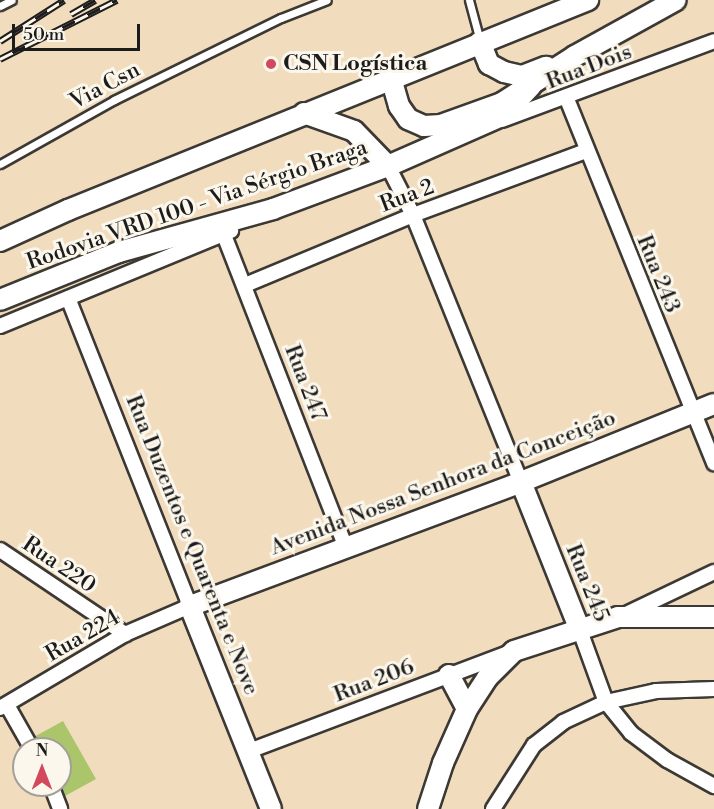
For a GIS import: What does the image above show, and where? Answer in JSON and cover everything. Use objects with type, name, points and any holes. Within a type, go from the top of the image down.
[{"type":"main road","name":"Rodovia VRD 100 - Via Sérgio Braga","points":[[0,241],[304,113],[588,0]]},
{"type":"main road","points":[[391,78],[399,106],[408,119],[424,126],[476,113],[531,86],[575,56],[676,0]]},
{"type":"main road","points":[[480,42],[489,64],[522,76],[575,56]]},
{"type":"main road","name":"Rodovia VRD 100 - Via Sérgio Braga","points":[[0,300],[109,255],[171,235],[273,209],[388,166],[477,128],[511,110],[531,86]]},
{"type":"main road","points":[[304,113],[354,130],[388,166]]},
{"type":"main road","points":[[0,287],[65,264],[171,235]]},
{"type":"main road","name":"Avenida Nossa Senhora da Conceição","points":[[190,606],[520,482],[714,404]]},
{"type":"main road","name":"Rua 245","points":[[520,482],[579,628]]},
{"type":"main road","name":"Rua Duzentos e Quarenta e Nove","points":[[190,606],[271,809]]},
{"type":"main road","points":[[428,809],[443,763],[467,709],[487,678],[514,651],[579,628],[618,618],[714,617]]},
{"type":"main road","points":[[449,675],[467,709]]},
{"type":"street","name":"Rua Dois","points":[[477,128],[567,99],[714,41]]},
{"type":"street","name":"Rua 243","points":[[567,99],[714,463]]},
{"type":"street","name":"Rua 2","points":[[245,285],[413,215],[586,150]]},
{"type":"street","points":[[388,166],[413,215],[520,482]]},
{"type":"street","points":[[0,326],[224,235],[273,209]]},
{"type":"street","name":"Rua 247","points":[[224,235],[345,546]]},
{"type":"street","name":"Rua Duzentos e Quarenta e Nove","points":[[68,298],[190,606]]},
{"type":"street","name":"Rua 220","points":[[0,551],[125,634]]},
{"type":"street","points":[[618,618],[714,572]]},
{"type":"street","name":"Rua 224","points":[[3,706],[125,634],[190,606]]},
{"type":"street","name":"Rua 245","points":[[579,628],[606,702],[631,733],[667,760],[714,786]]},
{"type":"street","name":"Rua 206","points":[[249,751],[514,651]]},
{"type":"street","points":[[493,809],[534,745],[563,722],[606,702],[656,691],[714,689]]},
{"type":"street","points":[[3,706],[24,737]]},
{"type":"lane","points":[[0,6],[12,0]]},
{"type":"lane","name":"Via Csn","points":[[0,164],[114,100],[281,18],[327,0]]},
{"type":"lane","points":[[469,0],[480,42]]},
{"type":"green space","points":[[63,721],[96,779],[72,792],[72,737],[34,737]]},
{"type":"railway","points":[[0,41],[64,0]]},
{"type":"railway","points":[[71,14],[95,0]]},
{"type":"railway","points":[[0,59],[117,0]]},
{"type":"place","name":"CSN Logística","points":[[271,64]]}]
